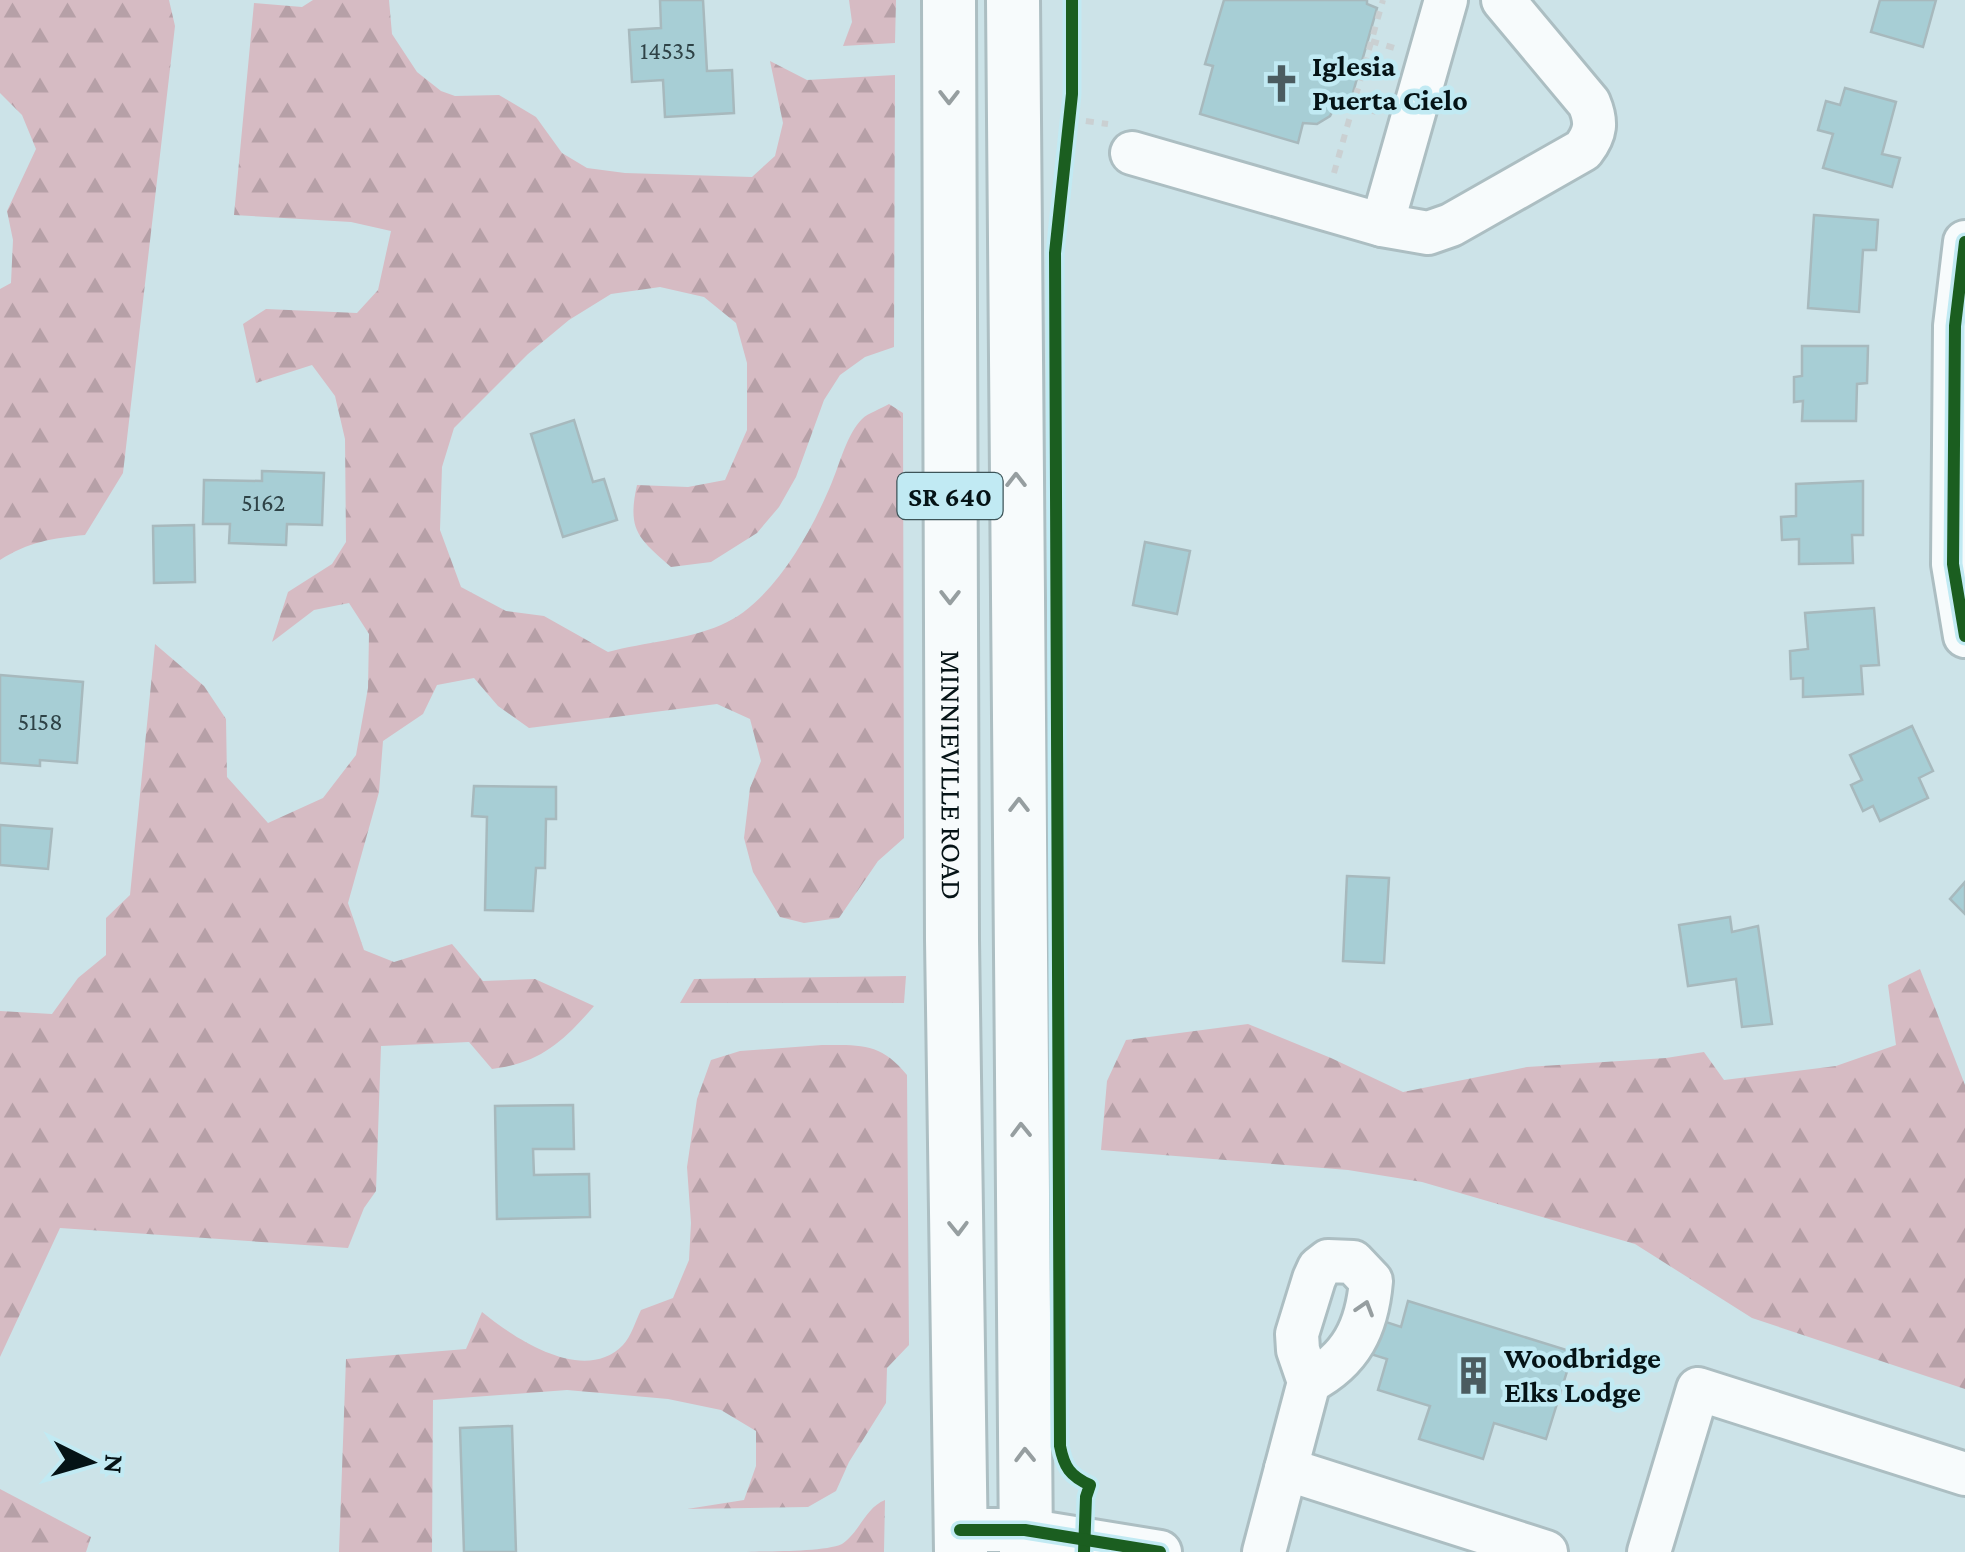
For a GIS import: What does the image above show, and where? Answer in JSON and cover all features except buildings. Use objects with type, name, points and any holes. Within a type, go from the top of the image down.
[{"type":"main road","name":"MINNIEVILLE ROAD","points":[[949,0],[952,940],[961,1541]]},
{"type":"main road","name":"SR 640","points":[[1013,0],[1025,1541]]},
{"type":"street","points":[[1382,224],[1446,0]]},
{"type":"street","points":[[1127,140],[1382,224],[1428,233],[1451,225],[1584,150],[1596,122],[1589,103],[1503,0]]},
{"type":"street","points":[[1965,242],[1955,326],[1953,547],[1965,636]]},
{"type":"street","points":[[1264,1552],[1309,1382]]},
{"type":"street","points":[[1649,1552],[1698,1389],[1965,1474]]},
{"type":"street","points":[[1286,1468],[1546,1552]]},
{"type":"street","points":[[961,1541],[1025,1541],[1160,1552]]},
{"type":"path","points":[[1330,185],[1383,0]]},
{"type":"path","points":[[1068,135],[1070,112],[1127,140]]},
{"type":"green space","points":[[0,0],[169,0],[175,26],[123,473],[85,535],[41,542],[0,560],[0,289],[11,283],[13,240],[7,211],[36,149],[22,115],[0,93]]},
{"type":"green space","points":[[313,0],[389,0],[392,34],[417,72],[441,91],[455,96],[499,95],[536,117],[562,153],[587,168],[625,173],[752,177],[775,156],[783,123],[770,61],[807,80],[895,75],[894,347],[865,357],[840,375],[824,400],[796,477],[779,507],[757,533],[711,562],[671,567],[638,532],[633,513],[637,485],[688,487],[725,480],[747,430],[747,363],[736,323],[704,297],[660,287],[611,294],[569,320],[528,354],[454,428],[442,467],[440,530],[461,587],[506,611],[544,616],[608,652],[694,634],[740,615],[788,564],[813,522],[848,441],[862,419],[889,404],[903,413],[904,838],[878,861],[839,918],[804,923],[780,917],[753,872],[744,838],[750,788],[761,761],[750,719],[717,704],[529,728],[498,706],[474,678],[437,685],[423,714],[383,741],[379,792],[348,903],[364,950],[394,962],[452,944],[483,981],[535,979],[594,1006],[549,1049],[509,1066],[492,1069],[469,1042],[381,1046],[376,1191],[364,1208],[348,1248],[60,1228],[0,1357],[0,1011],[52,1014],[78,978],[106,955],[106,918],[130,895],[155,644],[204,686],[226,719],[227,777],[268,823],[323,798],[356,755],[368,688],[369,634],[349,603],[314,610],[272,642],[288,592],[332,564],[346,542],[345,439],[335,396],[312,365],[256,383],[243,324],[266,309],[357,313],[378,290],[391,231],[351,222],[234,215],[254,3],[302,7]]},
{"type":"green space","points":[[849,0],[896,0],[895,43],[843,46],[852,22]]},
{"type":"green space","points":[[1920,969],[1965,1085],[1965,1389],[1752,1318],[1635,1244],[1422,1182],[1348,1170],[1101,1150],[1107,1081],[1126,1040],[1248,1024],[1403,1092],[1527,1067],[1704,1052],[1724,1080],[1836,1066],[1896,1045],[1888,985]]},
{"type":"green space","points":[[906,976],[904,1003],[680,1003],[694,979]]},
{"type":"green space","points":[[822,1045],[879,1051],[907,1075],[909,1345],[887,1368],[886,1403],[849,1462],[836,1491],[808,1507],[687,1509],[744,1500],[756,1466],[756,1431],[721,1410],[668,1399],[567,1390],[433,1400],[432,1552],[339,1552],[346,1359],[466,1349],[482,1312],[550,1354],[589,1361],[607,1356],[626,1342],[641,1310],[673,1298],[689,1260],[687,1167],[697,1099],[711,1060],[740,1051]]},
{"type":"green space","points":[[0,1489],[91,1537],[86,1552],[0,1552]]},
{"type":"green space","points":[[885,1500],[884,1552],[748,1552],[811,1550],[842,1544],[872,1509]]},
{"type":"cycle path","points":[[1072,0],[1072,94],[1055,253],[1060,1446],[1069,1470],[1090,1485],[1084,1552]]},
{"type":"cycle path","points":[[1965,242],[1955,326],[1953,564],[1965,636]]},
{"type":"cycle path","points":[[960,1530],[1025,1530],[1160,1552]]},
{"type":"place","name":"Iglesia Puerta Cielo","points":[[1282,83]]},
{"type":"place","name":"Woodbridge Elks Lodge","points":[[1474,1375]]}]
